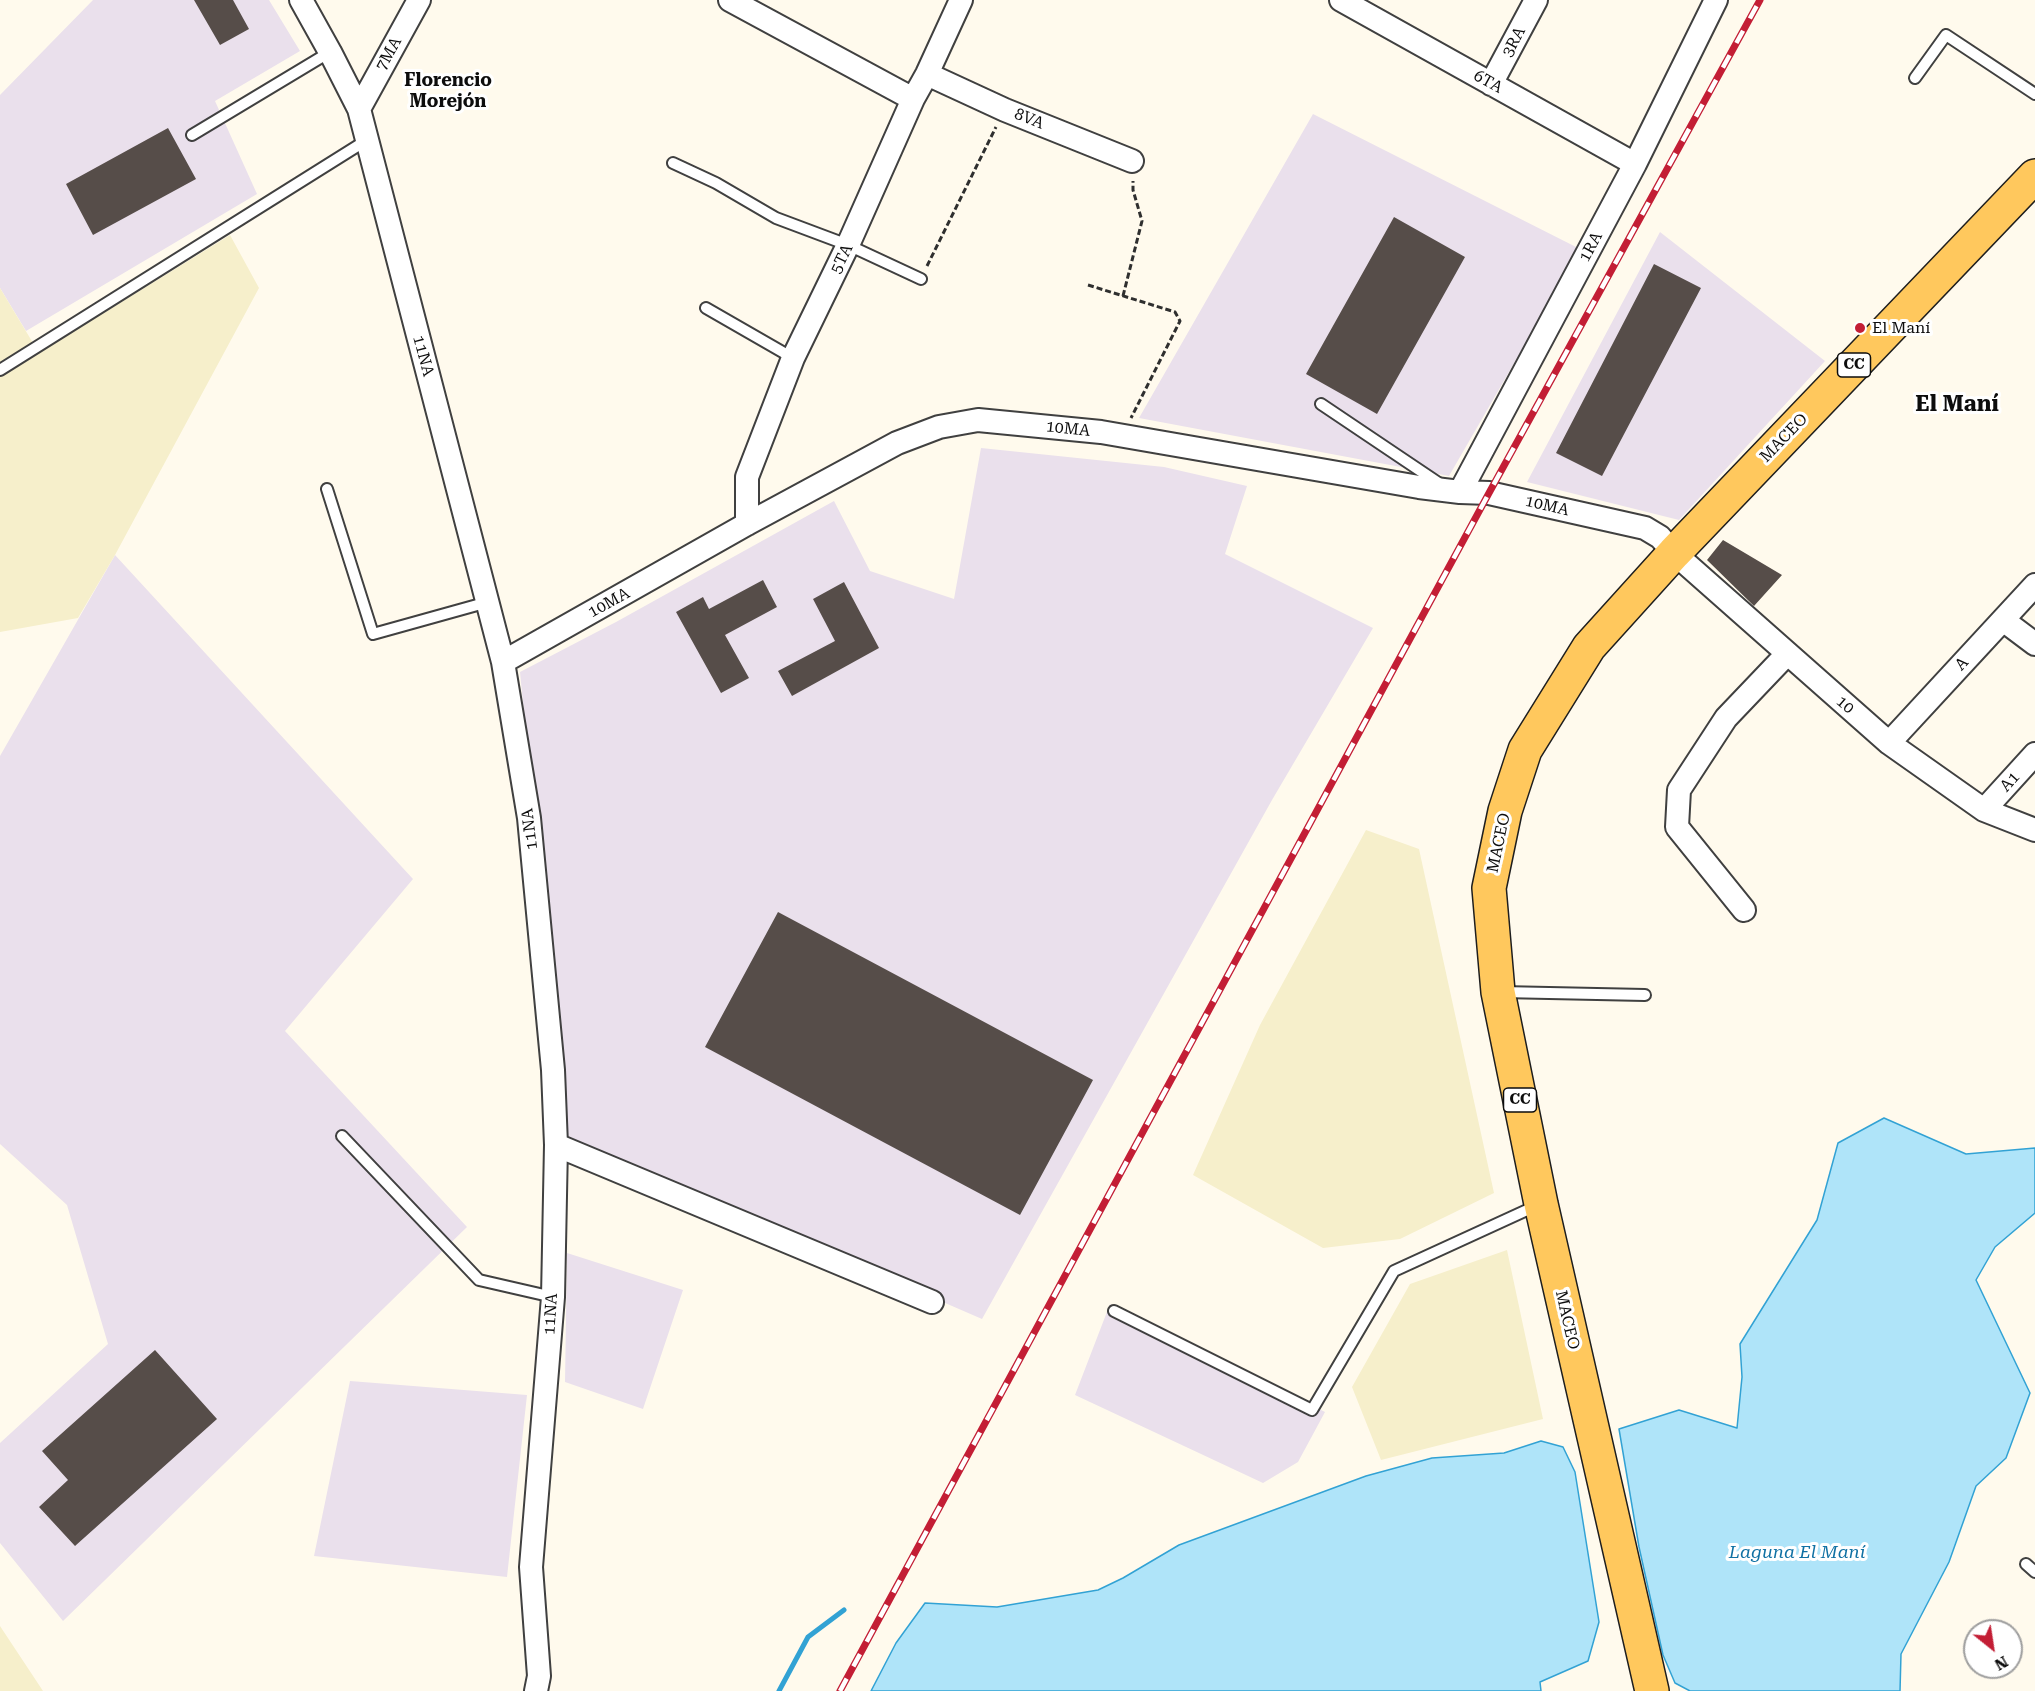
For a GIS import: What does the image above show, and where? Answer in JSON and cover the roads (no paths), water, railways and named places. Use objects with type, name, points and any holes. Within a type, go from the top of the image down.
[{"type":"main road","name":"MACEO","points":[[1652,1691],[1541,1204],[1498,992],[1489,888],[1505,811],[1525,750],[1589,647],[1674,553],[2035,176]]},
{"type":"street","name":"11NA","points":[[301,0],[359,109],[503,662],[529,818],[553,1070],[556,1145],[553,1297],[531,1567],[539,1676],[536,1691]]},
{"type":"street","name":"7MA","points":[[359,109],[419,0]]},
{"type":"street","points":[[730,0],[913,99]]},
{"type":"street","name":"5TA","points":[[747,524],[747,477],[793,358],[961,0]]},
{"type":"street","name":"6TA","points":[[1341,0],[1635,164]]},
{"type":"street","name":"3RA","points":[[1491,84],[1536,0]]},
{"type":"street","name":"1RA","points":[[1455,491],[1635,164],[1716,0]]},
{"type":"street","name":"8VA","points":[[927,74],[1005,110],[1131,161]]},
{"type":"street","name":"10MA","points":[[503,662],[747,524],[897,443],[939,427],[978,420],[1101,432],[1419,487],[1489,493],[1645,528],[1659,537],[1674,553]]},
{"type":"street","name":"10","points":[[1674,553],[1888,743],[1984,810],[2035,830]]},
{"type":"street","name":"A","points":[[1888,743],[2035,585]]},
{"type":"street","points":[[2003,620],[2035,644]]},
{"type":"street","points":[[1744,910],[1677,827],[1679,790],[1726,718],[1787,654]]},
{"type":"street","name":"A1","points":[[1984,810],[2035,754]]},
{"type":"street","points":[[556,1145],[932,1302]]},
{"type":"lane","points":[[1915,78],[1946,35],[2035,94]]},
{"type":"lane","points":[[192,135],[330,52]]},
{"type":"lane","points":[[0,370],[367,140]]},
{"type":"lane","points":[[673,163],[716,183],[776,218],[848,245],[921,279]]},
{"type":"lane","points":[[706,308],[793,358]]},
{"type":"lane","points":[[1321,404],[1455,491]]},
{"type":"lane","points":[[327,489],[373,634],[488,602]]},
{"type":"lane","points":[[1498,992],[1645,995]]},
{"type":"lane","points":[[342,1136],[479,1280],[553,1297]]},
{"type":"lane","points":[[1114,1311],[1312,1410],[1394,1271],[1541,1204]]},
{"type":"lane","points":[[2026,1564],[2035,1572]]},
{"type":"water","name":"Laguna El Maní","points":[[1884,1118],[1966,1154],[2035,1148],[2035,1213],[1995,1247],[1976,1280],[2030,1393],[2006,1458],[1976,1486],[1949,1562],[1901,1654],[1900,1691],[1690,1691],[1675,1683],[1663,1655],[1639,1547],[1619,1429],[1679,1410],[1737,1428],[1742,1377],[1740,1344],[1817,1220],[1838,1143]]},
{"type":"water","points":[[1541,1441],[1563,1447],[1575,1472],[1599,1622],[1588,1661],[1540,1682],[1541,1691],[871,1691],[896,1643],[925,1603],[997,1607],[1098,1590],[1179,1545],[1366,1476],[1432,1458],[1504,1453]]},
{"type":"waterway","points":[[779,1691],[808,1637],[844,1610]]},
{"type":"railway","points":[[840,1691],[1489,493],[1760,0]]},
{"type":"place","name":"El Maní","points":[[1860,328]]},
{"type":"district","name":"Florencio Morejón","points":[[448,91]]},
{"type":"district","name":"El Maní","points":[[1957,405]]}]
